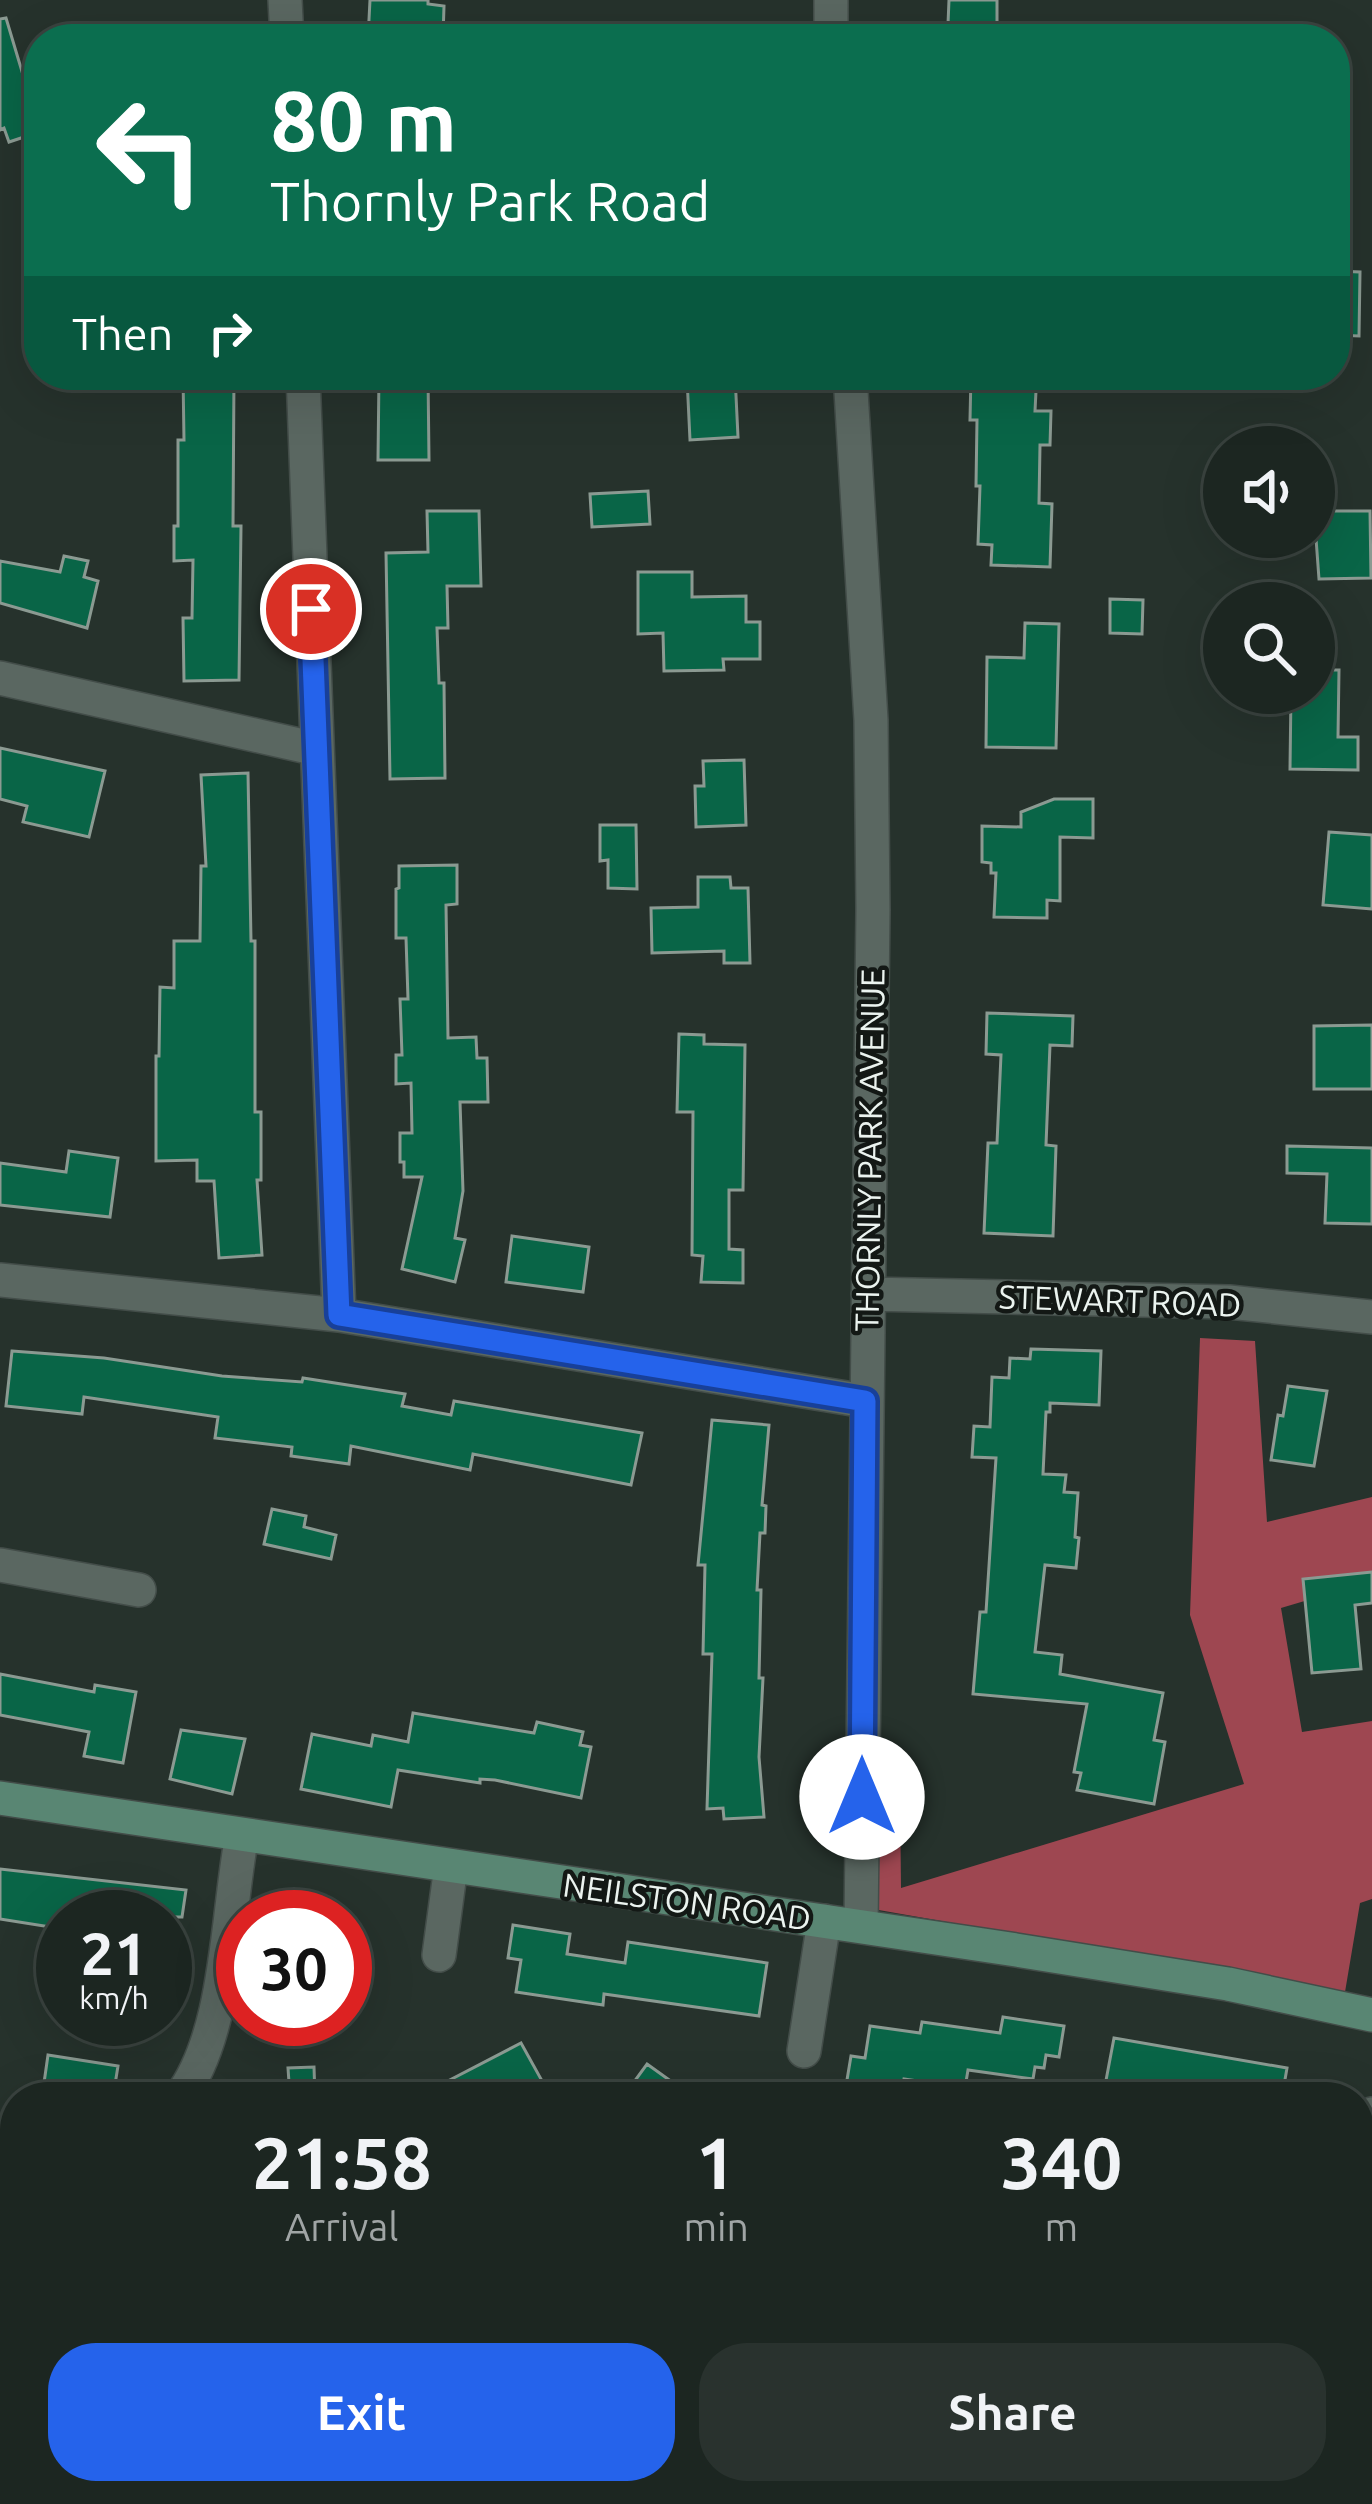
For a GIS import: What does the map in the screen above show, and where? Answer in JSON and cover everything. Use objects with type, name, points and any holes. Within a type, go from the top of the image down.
[{"type":"main road","name":"NEILSTON ROAD","points":[[0,1798],[1016,1950],[1228,1984],[1372,2015]]},
{"type":"street","points":[[304,390],[339,1315]]},
{"type":"street","name":"THORNLY PARK AVENUE","points":[[851,390],[872,721],[860,1926]]},
{"type":"street","points":[[0,678],[317,749]]},
{"type":"street","points":[[0,1280],[339,1315],[865,1401]]},
{"type":"street","name":"STEWART ROAD","points":[[868,1294],[1184,1300],[1372,1316]]},
{"type":"street","points":[[0,1565],[140,1590]]},
{"type":"street","points":[[191,2082],[214,2024],[242,1835]]},
{"type":"street","points":[[439,1955],[451,1866]]},
{"type":"street","points":[[805,2051],[824,1921]]},
{"type":"shaded area","points":[[1200,1338],[1255,1341],[1267,1522],[1372,1497],[1372,1581],[1281,1608],[1302,1732],[1372,1721],[1372,1899],[1360,1903],[1345,1992],[873,1909],[879,1796],[900,1793],[901,1888],[1244,1784],[1190,1615]]},
{"type":"building","points":[[370,0],[428,0],[428,4],[444,6],[443,24],[369,24]]},
{"type":"building","points":[[949,0],[997,0],[997,24],[948,24]]},
{"type":"building","points":[[6,18],[24,78],[24,137],[9,142],[4,128],[0,130],[0,19]]},
{"type":"building","points":[[1350,272],[1360,272],[1359,336],[1350,336]]},
{"type":"building","points":[[183,390],[234,390],[233,526],[241,526],[239,680],[184,681],[183,618],[192,618],[193,560],[174,561],[174,526],[178,526],[178,440],[184,440]]},
{"type":"building","points":[[379,390],[428,390],[429,460],[378,460]]},
{"type":"building","points":[[688,390],[736,390],[738,437],[690,440]]},
{"type":"building","points":[[971,390],[1036,391],[1035,411],[1051,411],[1050,445],[1040,445],[1039,503],[1052,504],[1050,567],[991,565],[992,545],[978,544],[977,420],[970,420]]},
{"type":"building","points":[[648,491],[650,524],[592,527],[590,494]]},
{"type":"building","points":[[427,511],[479,511],[481,586],[447,586],[448,628],[437,628],[439,683],[444,683],[445,778],[390,779],[386,553],[428,552]]},
{"type":"building","points":[[1335,511],[1370,511],[1371,578],[1319,579],[1317,558],[1335,558]]},
{"type":"building","points":[[64,556],[88,561],[84,577],[98,581],[87,628],[0,603],[0,561],[60,572]]},
{"type":"building","points":[[638,572],[692,572],[692,597],[746,596],[746,622],[760,622],[760,659],[723,659],[724,670],[664,671],[663,633],[638,634]]},
{"type":"building","points":[[1110,599],[1143,600],[1142,634],[1110,633]]},
{"type":"building","points":[[1025,623],[1059,624],[1056,748],[986,747],[987,657],[1024,658]]},
{"type":"building","points":[[1335,670],[1339,670],[1338,737],[1358,737],[1358,770],[1290,769],[1291,714],[1335,714]]},
{"type":"building","points":[[0,748],[105,771],[89,837],[23,822],[27,806],[0,799]]},
{"type":"building","points":[[744,760],[746,825],[696,827],[695,786],[704,786],[703,761]]},
{"type":"building","points":[[248,773],[262,1255],[219,1258],[214,1181],[197,1181],[197,1160],[156,1161],[160,987],[174,988],[174,941],[200,941],[201,866],[206,866],[201,775]]},
{"type":"building","points":[[1054,799],[1093,799],[1093,838],[1060,837],[1060,901],[1047,900],[1047,918],[994,917],[996,873],[991,873],[991,863],[982,862],[982,826],[1021,827],[1021,812]]},
{"type":"building","points":[[600,825],[636,825],[637,889],[608,888],[608,860],[600,861]]},
{"type":"building","points":[[1329,832],[1372,835],[1372,909],[1323,905]]},
{"type":"building","points":[[457,865],[457,904],[446,905],[448,1038],[476,1037],[477,1058],[487,1058],[488,1102],[460,1102],[463,1191],[455,1238],[465,1240],[455,1282],[402,1269],[422,1177],[404,1177],[404,1162],[400,1162],[400,1133],[412,1133],[411,1083],[396,1084],[396,1055],[402,1055],[400,999],[408,999],[406,938],[396,938],[396,889],[399,866]]},
{"type":"building","points":[[698,877],[730,877],[731,888],[748,888],[750,963],[724,963],[724,951],[652,953],[651,908],[698,907]]},
{"type":"building","points":[[987,1013],[1073,1016],[1072,1046],[1050,1045],[1046,1145],[1056,1146],[1053,1236],[984,1233],[988,1143],[997,1143],[1001,1055],[986,1054]]},
{"type":"building","points":[[1372,1025],[1372,1089],[1314,1089],[1314,1026]]},
{"type":"building","points":[[679,1034],[704,1035],[704,1044],[745,1045],[743,1190],[729,1190],[729,1249],[743,1250],[743,1283],[701,1282],[703,1256],[692,1255],[693,1112],[677,1112]]},
{"type":"building","points":[[1287,1146],[1372,1148],[1372,1224],[1325,1223],[1327,1174],[1287,1173]]},
{"type":"building","points":[[69,1151],[118,1158],[110,1217],[0,1205],[0,1163],[66,1172]]},
{"type":"building","points":[[512,1236],[589,1247],[583,1292],[506,1282]]},
{"type":"building","points":[[1031,1349],[1101,1351],[1099,1405],[1050,1403],[1050,1412],[1046,1412],[1043,1474],[1066,1475],[1064,1492],[1078,1493],[1075,1537],[1079,1538],[1076,1568],[1045,1565],[1035,1652],[1062,1655],[1060,1674],[1163,1693],[1154,1740],[1165,1742],[1154,1804],[1077,1790],[1081,1773],[1074,1772],[1087,1704],[973,1694],[980,1612],[986,1612],[996,1458],[972,1457],[974,1426],[990,1427],[992,1377],[1009,1378],[1010,1358],[1030,1359]]},
{"type":"building","points":[[12,1351],[104,1358],[222,1376],[302,1382],[303,1378],[405,1394],[402,1406],[451,1415],[454,1401],[642,1433],[631,1485],[473,1454],[470,1470],[351,1446],[349,1464],[291,1456],[292,1447],[215,1438],[218,1417],[84,1397],[82,1414],[6,1406]]},
{"type":"building","points":[[1288,1386],[1327,1391],[1314,1466],[1271,1460]]},
{"type":"building","points":[[712,1420],[769,1425],[762,1505],[766,1506],[765,1533],[760,1533],[757,1590],[761,1590],[759,1757],[764,1817],[724,1819],[723,1808],[707,1809],[712,1654],[703,1654],[705,1565],[698,1565]]},
{"type":"building","points":[[272,1509],[306,1516],[304,1527],[336,1535],[331,1559],[264,1544]]},
{"type":"building","points":[[1372,1572],[1372,1603],[1355,1605],[1361,1669],[1312,1673],[1303,1579]]},
{"type":"building","points":[[0,1674],[94,1692],[95,1685],[136,1692],[123,1763],[84,1756],[89,1732],[0,1715]]},
{"type":"building","points":[[413,1713],[534,1733],[537,1722],[583,1732],[580,1745],[591,1747],[581,1798],[495,1780],[480,1779],[480,1783],[398,1770],[391,1807],[301,1789],[312,1734],[371,1746],[373,1735],[408,1742]]},
{"type":"building","points":[[181,1730],[245,1739],[232,1794],[170,1779]]},
{"type":"building","points":[[0,1869],[186,1890],[36,1890],[36,1925],[0,1919]]},
{"type":"building","points":[[513,1925],[570,1934],[567,1954],[625,1963],[628,1942],[767,1963],[759,2016],[604,1994],[603,2005],[516,1992],[521,1960],[508,1958]]},
{"type":"building","points":[[1003,2017],[1064,2026],[1059,2057],[1046,2055],[1044,2068],[1035,2067],[1033,2079],[968,2070],[966,2082],[847,2082],[851,2056],[865,2058],[870,2026],[920,2033],[922,2022],[1000,2033]]},
{"type":"building","points":[[1114,2038],[1287,2068],[1285,2082],[1106,2082]]},
{"type":"building","points":[[521,2043],[541,2079],[535,2082],[446,2082]]},
{"type":"building","points":[[48,2055],[118,2066],[115,2082],[44,2082]]},
{"type":"building","points":[[647,2064],[672,2082],[634,2082]]},
{"type":"building","points":[[314,2067],[314,2082],[289,2082],[288,2068]]},
{"type":"route","points":[[311,609],[339,1315],[865,1401],[862,1797]]}]
